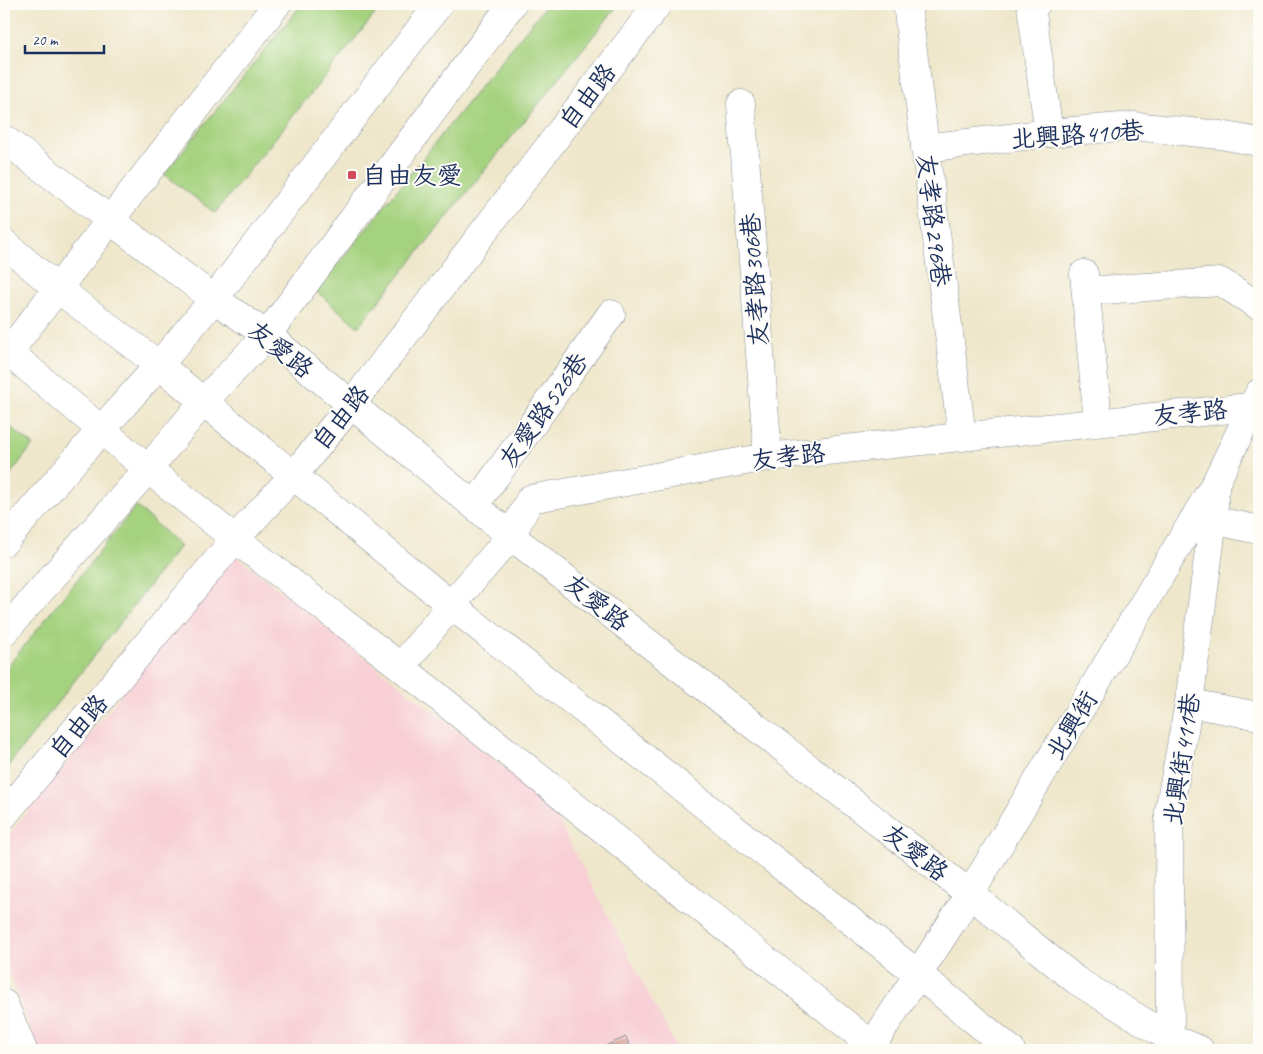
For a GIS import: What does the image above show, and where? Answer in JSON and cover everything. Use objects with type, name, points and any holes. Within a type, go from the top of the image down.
[{"type":"street","points":[[277,4],[111,221],[6,353],[235,539],[401,667],[873,1049]]},
{"type":"street","points":[[4,542],[159,365],[214,298],[439,4]]},
{"type":"street","points":[[4,632],[148,469],[203,402],[267,335],[512,4]]},
{"type":"street","name":"自由路","points":[[4,815],[235,539],[293,476],[351,405],[658,4]]},
{"type":"street","name":"友孝路296巷","points":[[907,4],[962,436]]},
{"type":"street","points":[[1036,4],[1031,6],[1049,133]]},
{"type":"street","name":"友孝路306巷","points":[[741,104],[768,457]]},
{"type":"street","name":"北興路410巷","points":[[925,148],[1049,133],[1134,126],[1220,135],[1259,142]]},
{"type":"street","name":"友愛路","points":[[4,139],[214,298],[267,335],[476,505],[511,536],[970,894],[1077,981],[1170,1044],[1200,1050]]},
{"type":"street","points":[[4,242],[58,289],[159,365],[450,605],[1012,1050]]},
{"type":"street","points":[[1098,422],[1085,283],[1221,282],[1259,306]]},
{"type":"street","name":"友愛路526巷","points":[[476,505],[611,314]]},
{"type":"street","name":"友孝路","points":[[401,667],[450,605],[511,536],[530,499],[768,457],[1098,422],[1257,401]]},
{"type":"street","name":"北興街","points":[[873,1049],[918,974],[970,894],[1216,482],[1257,401]]},
{"type":"street","name":"北興街411巷","points":[[1170,1044],[1169,811],[1190,703],[1216,482]]},
{"type":"street","points":[[1213,520],[1259,530]]},
{"type":"street","points":[[1190,703],[1259,716]]},
{"type":"street","points":[[4,1004],[23,1050]]},
{"type":"shaded area","points":[[234,554],[549,803],[678,1050],[38,1050],[4,959],[4,841]]},
{"type":"green space","points":[[302,4],[383,4],[215,213],[164,174]]},
{"type":"green space","points":[[547,4],[619,4],[358,327],[316,291]]},
{"type":"green space","points":[[4,422],[33,445],[4,482]]},
{"type":"green space","points":[[136,506],[180,546],[4,771],[4,671]]},
{"type":"building","points":[[626,1037],[631,1050],[596,1050]]},
{"type":"place","name":"自由友愛","points":[[352,175]]}]
